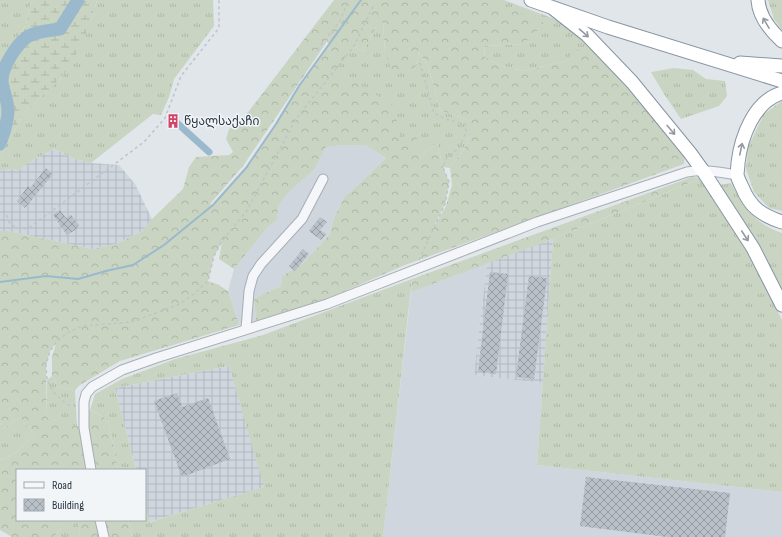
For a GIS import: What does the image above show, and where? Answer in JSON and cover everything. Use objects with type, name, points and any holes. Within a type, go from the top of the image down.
[{"type":"highway","points":[[531,0],[608,28],[782,81]]},
{"type":"highway","points":[[758,0],[759,10],[767,25],[782,41]]},
{"type":"highway","points":[[554,8],[587,35],[632,82],[690,153],[753,248],[782,305]]},
{"type":"highway","points":[[717,61],[782,66]]},
{"type":"highway","points":[[782,93],[775,95],[766,102],[754,116],[744,137],[740,151],[737,175],[746,197],[754,207],[765,215],[782,222]]},
{"type":"street","points":[[687,172],[691,162],[690,153]]},
{"type":"street","points":[[91,469],[84,428],[83,407],[86,394],[92,387],[122,370],[327,304],[537,222],[687,172],[719,171],[737,175]]},
{"type":"street","points":[[246,329],[249,291],[253,276],[261,264],[302,219],[323,179]]},
{"type":"street","points":[[100,521],[104,537]]},
{"type":"path","points":[[7,215],[11,225],[22,229],[29,228],[144,142],[165,118],[181,76],[219,28],[219,0]]},
{"type":"path","points":[[317,50],[340,21],[348,3],[346,0]]},
{"type":"path","points":[[83,407],[70,405],[63,401],[54,393],[47,380],[46,365],[50,351],[57,341],[67,333],[82,326],[131,322],[180,304],[208,281],[214,256],[222,240],[246,212],[296,119],[354,46],[374,4]]},
{"type":"path","points":[[415,269],[445,204],[450,182],[443,167],[447,157],[459,148],[466,132],[465,124],[445,120],[434,113],[420,59]]},
{"type":"shaded area","points":[[365,145],[386,158],[345,196],[334,218],[330,234],[303,263],[282,276],[281,286],[254,299],[256,321],[239,325],[228,291],[234,269],[267,228],[277,220],[278,206],[289,192],[314,170],[326,147]]},
{"type":"shaded area","points":[[55,149],[72,158],[91,163],[119,165],[135,184],[152,219],[142,231],[116,244],[92,249],[8,231],[0,231],[0,171],[9,169],[19,170],[36,158]]},
{"type":"shaded area","points":[[553,239],[543,383],[474,375],[487,263]]},
{"type":"shaded area","points":[[487,263],[474,375],[543,383],[537,465],[782,492],[782,537],[383,537],[411,292]]},
{"type":"shaded area","points":[[229,366],[265,487],[149,522],[146,509],[146,469],[136,469],[115,388]]},
{"type":"green space","points":[[0,0],[34,0],[31,3],[26,25],[6,51],[0,68]]},
{"type":"green space","points":[[34,0],[97,0],[92,19],[80,48],[62,77],[24,113],[0,157],[0,68],[6,51],[26,25],[31,3]]},
{"type":"green space","points":[[97,0],[213,0],[214,26],[174,79],[169,97],[161,115],[153,114],[91,163],[72,158],[55,149],[36,158],[19,170],[9,169],[0,171],[0,157],[24,113],[62,77],[92,19]]},
{"type":"green space","points":[[334,0],[477,0],[515,11],[545,23],[523,44],[484,46],[485,57],[499,65],[523,71],[570,60],[570,51],[583,49],[598,55],[685,153],[684,164],[405,265],[322,301],[256,321],[254,299],[281,286],[282,276],[303,263],[330,234],[334,218],[345,196],[386,158],[365,145],[326,147],[314,170],[289,192],[278,206],[277,220],[267,228],[234,269],[219,259],[222,242],[214,256],[208,281],[219,285],[228,291],[239,325],[120,361],[80,385],[75,390],[58,387],[52,376],[52,357],[56,343],[50,351],[46,365],[47,418],[84,428],[83,407],[108,419],[118,469],[16,469],[16,521],[65,521],[54,537],[12,537],[0,530],[0,459],[3,460],[16,452],[35,435],[20,418],[4,428],[0,423],[0,231],[8,231],[92,249],[116,244],[142,231],[152,219],[183,189],[189,167],[196,157],[229,155],[233,152],[226,139],[229,129],[239,124]],"holes":[[[383,22],[385,52],[393,74],[415,69],[419,52],[429,68],[440,110],[470,121],[470,136],[464,149],[450,168],[452,185],[446,206],[431,232],[445,204],[449,182],[443,167],[437,143],[420,156],[416,134],[400,139],[394,106],[356,83],[332,75],[354,46],[363,52],[376,27]],[[332,34],[327,42],[329,43],[299,86],[276,124],[246,168],[213,205],[210,204],[243,166]]]},
{"type":"green space","points":[[477,0],[504,0],[552,18],[572,29],[598,55],[571,51],[570,60],[523,71],[499,65],[485,57],[484,46],[523,44]]},
{"type":"green space","points":[[768,0],[782,0],[782,30],[774,19]]},
{"type":"green space","points":[[383,21],[385,52],[406,71],[415,69],[419,52],[429,68],[440,110],[470,121],[470,136],[464,149],[450,168],[443,167],[437,143],[420,156],[400,140],[331,75],[354,46],[363,52],[376,27]]},
{"type":"green space","points":[[674,68],[693,70],[706,79],[725,81],[727,96],[719,106],[681,119],[651,72]]},
{"type":"green space","points":[[782,101],[782,211],[769,208],[754,192],[746,169],[748,147],[764,114]]},
{"type":"green space","points":[[692,177],[702,178],[553,239],[411,292],[412,279]]},
{"type":"green space","points":[[702,178],[748,252],[782,320],[782,492],[537,465],[553,239]]},
{"type":"green space","points":[[731,183],[745,207],[751,214],[772,229],[782,233],[782,296],[719,185]]},
{"type":"green space","points":[[412,279],[383,537],[132,537],[128,521],[146,521],[146,508],[150,522],[264,487],[229,366],[115,388],[136,469],[118,469],[108,419],[90,410],[95,394],[122,379],[175,359],[263,335]]},
{"type":"green space","points":[[52,376],[58,387],[75,390],[77,427],[47,418],[47,380]]},
{"type":"green space","points":[[20,418],[35,435],[16,452],[3,460],[0,459],[0,423],[4,428]]},
{"type":"green space","points":[[65,521],[78,521],[80,537],[54,537]]},
{"type":"green space","points":[[78,521],[128,521],[132,537],[80,537]]},
{"type":"building","name":"წყალსაქაჩი","points":[[172,116],[179,121],[174,126],[167,121]]},
{"type":"building","points":[[46,168],[53,174],[25,208],[17,201],[28,186],[30,188]]},
{"type":"building","points":[[60,210],[66,218],[71,215],[79,225],[75,230],[67,235],[53,215]]},
{"type":"building","points":[[320,217],[327,222],[320,230],[326,234],[321,240],[309,231]]},
{"type":"building","points":[[303,249],[309,254],[295,271],[289,266]]},
{"type":"building","points":[[490,272],[508,274],[496,374],[478,372]]},
{"type":"building","points":[[529,276],[547,278],[534,379],[516,377]]},
{"type":"building","points":[[177,393],[182,407],[208,398],[230,459],[182,477],[154,401]]},
{"type":"building","points":[[586,477],[730,493],[725,537],[667,537],[580,526]]},
{"type":"waterway","points":[[0,144],[8,115],[2,81],[4,69],[10,57],[18,45],[30,35],[60,29],[78,0]]},
{"type":"waterway","points":[[0,282],[46,276],[78,279],[133,265],[164,245],[213,205],[246,168],[276,124],[299,86],[361,0]]},
{"type":"waterway","points":[[177,123],[209,152]]},
{"type":"place","name":"წყალსაქაჩი","points":[[173,121]]}]
